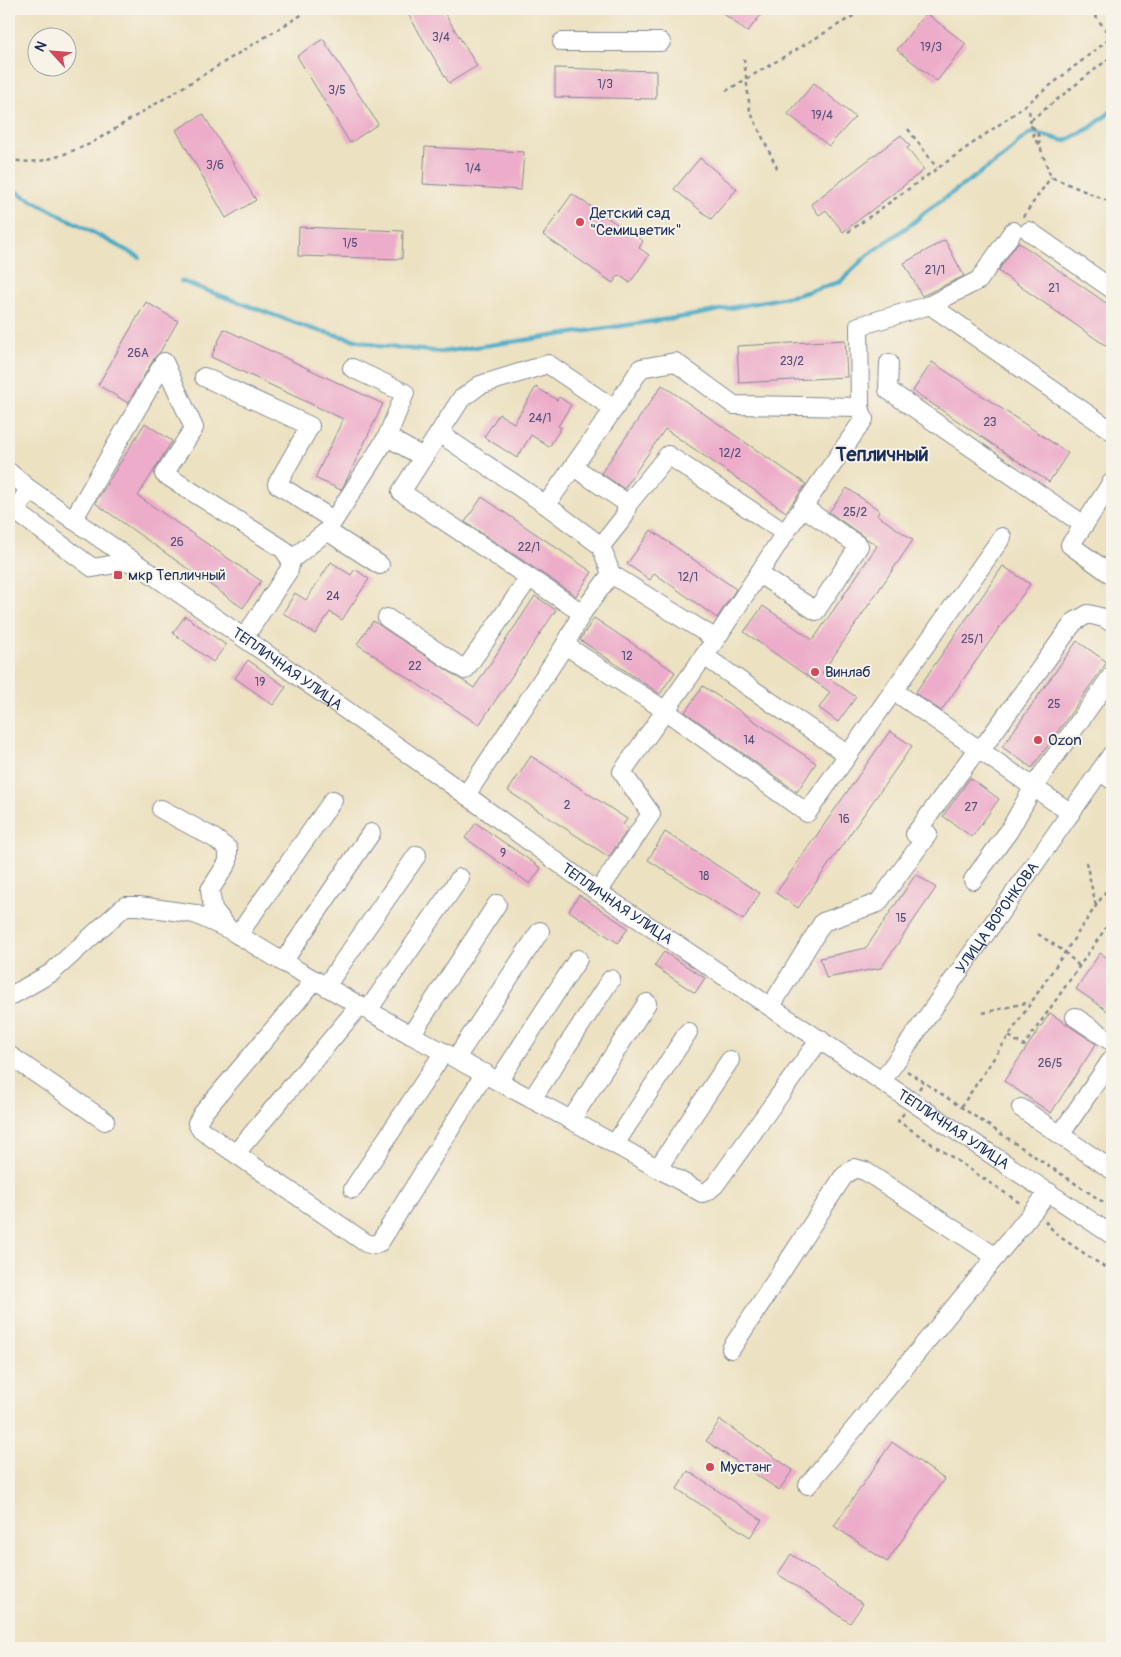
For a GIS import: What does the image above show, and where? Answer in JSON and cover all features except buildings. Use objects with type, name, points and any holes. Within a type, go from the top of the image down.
[{"type":"street","points":[[562,42],[661,42]]},
{"type":"street","points":[[598,892],[651,814],[622,772],[716,639],[785,533],[864,419],[860,407],[859,326],[930,304],[979,280],[1021,231],[1112,288]]},
{"type":"street","points":[[930,304],[1112,431]]},
{"type":"street","points":[[73,520],[164,362],[194,428],[164,474],[283,549],[291,560]]},
{"type":"street","points":[[546,505],[641,368],[675,362],[734,405],[860,407]]},
{"type":"street","points":[[889,362],[888,390],[1084,525]]},
{"type":"street","points":[[582,613],[401,492],[461,399],[480,385],[548,364],[614,409]]},
{"type":"street","points":[[244,638],[289,570],[291,560],[330,525],[387,437],[405,393],[352,368]]},
{"type":"street","points":[[204,377],[310,426],[277,484],[380,565]]},
{"type":"street","points":[[439,433],[546,505],[601,546],[611,574],[716,639]]},
{"type":"street","points":[[387,437],[423,457]]},
{"type":"street","points":[[601,546],[624,517],[628,504],[668,455],[785,533]]},
{"type":"street","points":[[574,467],[628,504]]},
{"type":"street","name":"ТЕПЛИЧНАЯ УЛИЦА","points":[[9,472],[29,489],[466,795],[598,892],[1112,1235]]},
{"type":"street","points":[[1112,482],[1070,545],[1112,575]]},
{"type":"street","points":[[29,489],[20,504],[18,513],[93,568],[132,561]]},
{"type":"street","points":[[759,574],[816,611],[854,554],[859,546],[803,507]]},
{"type":"street","points":[[565,645],[666,711],[807,813],[1002,537]]},
{"type":"street","points":[[466,795],[565,645],[582,613],[611,574]]},
{"type":"street","points":[[387,618],[465,670],[530,578]]},
{"type":"street","points":[[771,1006],[823,922],[878,903],[978,748],[986,743],[1074,622],[1088,614],[1104,618],[1112,623]]},
{"type":"street","points":[[704,656],[848,755]]},
{"type":"street","points":[[973,880],[1009,831],[1034,786],[1112,675]]},
{"type":"street","points":[[894,691],[1071,813]]},
{"type":"street","name":"УЛИЦА ВОРОНКОВА","points":[[882,1081],[1071,813],[1106,776],[1112,754]]},
{"type":"street","points":[[234,933],[334,800]]},
{"type":"street","points":[[161,809],[214,838],[228,849],[228,862],[210,890],[213,909],[234,933]]},
{"type":"street","points":[[282,962],[371,833]]},
{"type":"street","points":[[417,855],[321,983],[202,1114],[197,1123],[201,1130],[366,1243],[374,1245],[380,1242],[492,1077],[578,959]]},
{"type":"street","points":[[236,1153],[364,1007],[460,878]]},
{"type":"street","points":[[411,1034],[497,904]]},
{"type":"street","points":[[9,997],[51,973],[126,906],[140,906],[194,914],[234,933],[411,1034],[702,1193],[715,1185],[820,1039]]},
{"type":"street","points":[[353,1189],[540,930]]},
{"type":"street","points":[[532,1099],[611,979]]},
{"type":"street","points":[[571,1120],[647,1003]]},
{"type":"street","points":[[1075,1017],[1112,1042]]},
{"type":"street","points":[[615,1144],[688,1032]]},
{"type":"street","points":[[9,1054],[105,1121]]},
{"type":"street","points":[[658,1168],[730,1060]]},
{"type":"street","points":[[1060,1135],[1112,1060]]},
{"type":"street","points":[[1021,1108],[1112,1170]]},
{"type":"street","points":[[731,1349],[842,1177],[854,1168],[865,1171],[996,1257]]},
{"type":"street","points":[[808,1485],[1049,1192]]},
{"type":"path","points":[[9,158],[16,162],[50,160],[90,144],[311,9]]},
{"type":"path","points":[[726,91],[864,9]]},
{"type":"path","points":[[1090,9],[1108,33],[1107,40]]},
{"type":"path","points":[[848,232],[1014,114],[1112,37]]},
{"type":"path","points":[[1031,123],[1112,56]]},
{"type":"path","points":[[744,59],[750,111],[778,170]]},
{"type":"path","points":[[1029,111],[1035,140],[1039,144],[1051,177],[1108,201],[1112,198]]},
{"type":"path","points":[[1031,123],[1036,128],[1040,140],[1039,144]]},
{"type":"path","points":[[908,129],[937,168]]},
{"type":"path","points":[[1021,231],[1051,177]]},
{"type":"path","points":[[1086,862],[1096,906]]},
{"type":"path","points":[[960,1107],[1112,882]]},
{"type":"path","points":[[1009,1036],[1024,1046],[1112,919]]},
{"type":"path","points":[[1038,934],[1065,952],[1079,966]]},
{"type":"path","points":[[984,1013],[1032,1002]]},
{"type":"path","points":[[895,1063],[1112,1208]]},
{"type":"path","points":[[924,1082],[898,1121],[1033,1211],[1057,1235],[1112,1272]]},
{"type":"waterway","points":[[1039,134],[1065,141],[1090,128],[1112,111]]},
{"type":"waterway","points":[[181,281],[309,328],[379,346],[442,352],[689,316],[797,295],[840,282],[868,255],[1007,154],[1021,140],[1031,133],[1036,133]]},
{"type":"waterway","points":[[9,188],[139,257]]},
{"type":"place","name":"Детский сад \"Семицветик\"","points":[[580,222]]},
{"type":"place","name":"мкр Тепличный","points":[[118,575]]},
{"type":"place","name":"Винлаб","points":[[815,672]]},
{"type":"place","name":"Ozon","points":[[1038,740]]},
{"type":"place","name":"Мустанг","points":[[710,1467]]},
{"type":"district","name":"Тепличный","points":[[882,454]]}]
